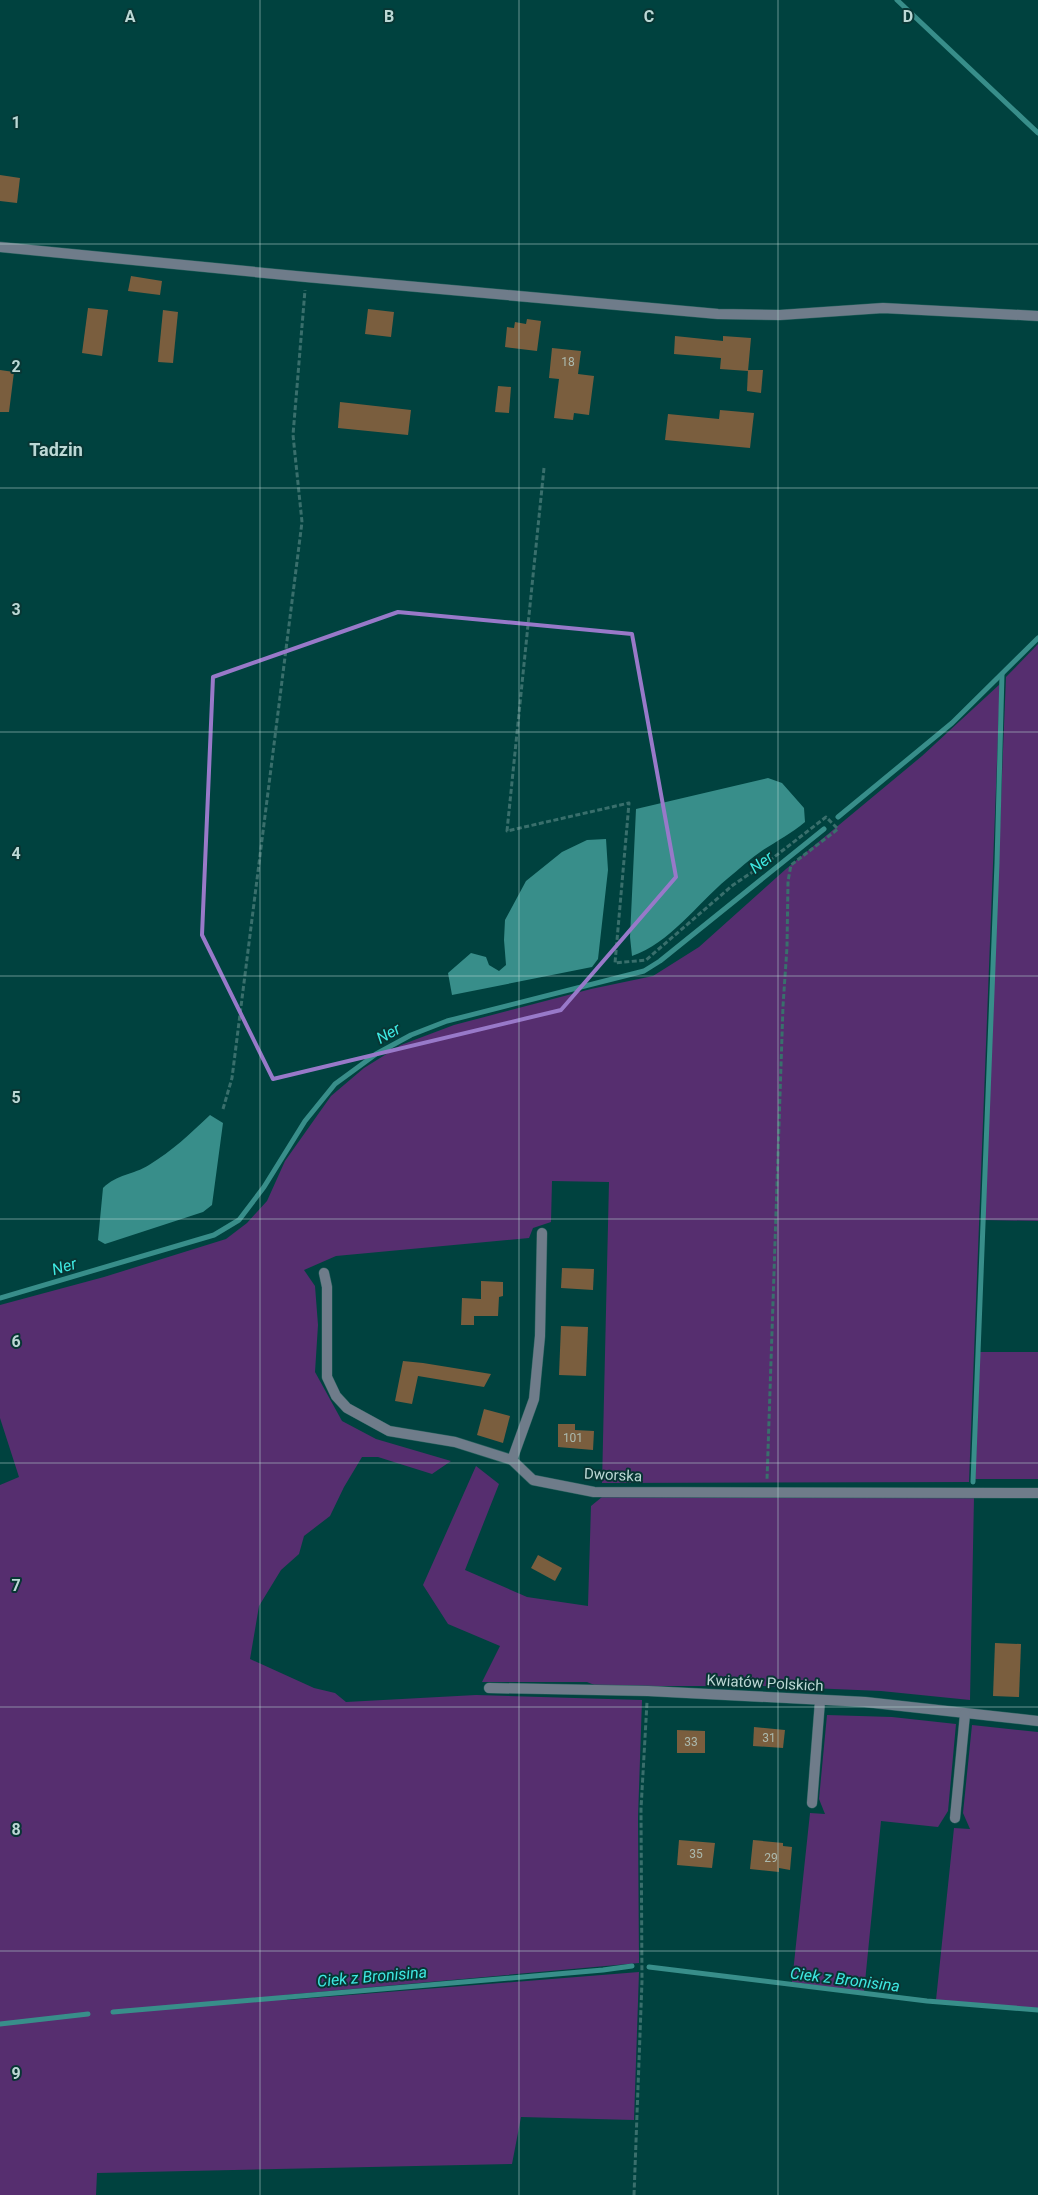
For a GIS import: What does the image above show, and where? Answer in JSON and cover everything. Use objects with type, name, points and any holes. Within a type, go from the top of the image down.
[{"type":"street","points":[[0,247],[718,314],[780,315],[884,308],[1038,316]]},
{"type":"street","points":[[512,1460],[534,1398],[540,1336],[542,1234]]},
{"type":"street","name":"Dworska","points":[[324,1273],[327,1287],[327,1377],[336,1396],[347,1408],[389,1431],[455,1442],[512,1460],[533,1480],[594,1492],[1038,1493]]},
{"type":"street","name":"Kwiatów Polskich","points":[[489,1688],[648,1691],[865,1702],[1038,1722]]},
{"type":"street","points":[[812,1802],[820,1701]]},
{"type":"street","points":[[955,1818],[965,1714]]},
{"type":"path","points":[[223,1109],[232,1078],[302,522],[292,435],[306,277]]},
{"type":"path","points":[[544,468],[507,832],[629,803],[615,962],[636,962],[646,960],[733,885],[769,861],[826,817],[838,829],[791,865],[788,881],[767,1491]]},
{"type":"path","points":[[634,2195],[642,1981],[641,1809],[648,1691]]},
{"type":"highlighted area","points":[[398,612],[632,634],[676,877],[561,1010],[273,1079],[202,935],[213,677]]},
{"type":"shaded area","points":[[1038,644],[1038,1221],[984,1220],[1006,677]]},
{"type":"shaded area","points":[[1000,684],[969,1482],[602,1483],[609,1182],[552,1181],[551,1222],[533,1228],[529,1238],[336,1256],[304,1270],[315,1286],[318,1325],[315,1372],[342,1421],[376,1439],[451,1461],[432,1474],[378,1457],[362,1457],[344,1487],[330,1516],[304,1536],[299,1554],[281,1570],[259,1606],[250,1659],[314,1688],[335,1693],[346,1702],[476,1695],[642,1700],[638,1818],[639,1963],[285,1995],[287,2000],[639,1972],[634,2120],[521,2117],[512,2164],[97,2173],[96,2195],[0,2195],[0,1485],[19,1477],[0,1418],[0,1305],[104,1277],[226,1239],[247,1223],[267,1201],[285,1161],[331,1096],[364,1068],[401,1045],[454,1025],[591,989],[653,976],[699,947],[786,869],[922,756]]},
{"type":"shaded area","points":[[980,1352],[1038,1352],[1038,1479],[975,1479]]},
{"type":"shaded area","points":[[476,1466],[499,1484],[465,1570],[527,1597],[588,1606],[591,1506],[602,1497],[974,1497],[970,1700],[881,1691],[763,1686],[597,1686],[587,1682],[482,1682],[500,1646],[448,1624],[423,1585]]},
{"type":"shaded area","points":[[827,1715],[892,1717],[956,1724],[948,1811],[938,1827],[881,1821],[864,1992],[792,1982],[810,1813],[825,1814],[819,1799]]},
{"type":"shaded area","points":[[972,1725],[1038,1732],[1038,2008],[936,2000],[954,1828],[970,1829],[963,1813]]},
{"type":"water","points":[[768,778],[782,783],[804,808],[805,822],[750,860],[716,889],[671,933],[646,950],[632,956],[630,937],[636,809]]},
{"type":"water","points":[[606,839],[608,870],[598,959],[592,967],[452,995],[448,973],[471,953],[486,957],[489,965],[499,971],[506,965],[505,920],[526,881],[562,852],[587,840]]},
{"type":"water","points":[[210,1115],[223,1123],[212,1205],[203,1212],[105,1244],[98,1240],[103,1188],[119,1177],[143,1168],[157,1160],[181,1142]]},
{"type":"building","points":[[0,175],[20,178],[17,203],[0,201]]},
{"type":"building","points":[[131,276],[162,281],[160,295],[128,291]]},
{"type":"building","points":[[88,308],[108,310],[102,356],[82,353]]},
{"type":"building","points":[[368,309],[394,312],[391,337],[365,334]]},
{"type":"building","points":[[163,310],[178,312],[173,363],[158,362]]},
{"type":"building","points":[[527,319],[541,321],[537,351],[505,347],[507,327],[514,328],[515,322],[526,324]]},
{"type":"building","points":[[675,336],[723,341],[723,336],[751,338],[748,371],[720,369],[721,358],[674,354]]},
{"type":"building","points":[[552,348],[581,351],[578,374],[594,376],[589,415],[574,413],[573,420],[554,418],[559,379],[549,378]]},
{"type":"building","points":[[0,370],[14,372],[9,412],[0,412]]},
{"type":"building","points":[[748,370],[763,370],[761,393],[747,391]]},
{"type":"building","points":[[498,386],[511,387],[509,413],[495,412]]},
{"type":"building","points":[[340,402],[411,410],[408,435],[338,428]]},
{"type":"building","points":[[720,410],[754,413],[750,448],[665,440],[668,414],[719,419]]},
{"type":"building","points":[[562,1268],[594,1269],[593,1290],[561,1288]]},
{"type":"building","points":[[481,1281],[503,1282],[503,1296],[499,1297],[498,1316],[474,1316],[474,1325],[461,1325],[462,1298],[481,1299]]},
{"type":"building","points":[[561,1326],[588,1327],[586,1376],[559,1375]]},
{"type":"building","points":[[403,1361],[491,1374],[484,1387],[418,1376],[412,1404],[395,1401]]},
{"type":"building","points":[[484,1409],[510,1416],[503,1443],[477,1435]]},
{"type":"building","points":[[558,1424],[575,1424],[575,1430],[594,1431],[593,1450],[558,1447]]},
{"type":"building","points":[[538,1555],[562,1568],[555,1581],[531,1568]]},
{"type":"building","points":[[995,1643],[1021,1644],[1019,1697],[993,1696]]},
{"type":"building","points":[[754,1727],[785,1730],[783,1748],[753,1746]]},
{"type":"building","points":[[677,1730],[705,1731],[705,1753],[677,1753]]},
{"type":"building","points":[[679,1840],[715,1843],[712,1868],[677,1865]]},
{"type":"building","points":[[753,1840],[783,1843],[783,1846],[792,1847],[790,1870],[779,1868],[779,1872],[750,1869]]},
{"type":"waterway","points":[[897,0],[1038,133]]},
{"type":"waterway","name":"Ner","points":[[838,817],[952,723],[1038,638]]},
{"type":"waterway","points":[[973,1482],[997,863],[1002,674]]},
{"type":"waterway","name":"Ner","points":[[0,1298],[214,1235],[239,1220],[264,1187],[305,1121],[335,1084],[376,1054],[411,1035],[447,1021],[644,971],[660,961],[824,829]]},
{"type":"waterway","name":"Ciek z Bronisina","points":[[113,2012],[632,1966]]},
{"type":"waterway","name":"Ciek z Bronisina","points":[[649,1967],[927,2001],[1038,2010]]},
{"type":"waterway","name":"Ciek z Bronisina","points":[[0,2024],[88,2014]]},
{"type":"district","name":"Tadzin","points":[[56,450]]}]
